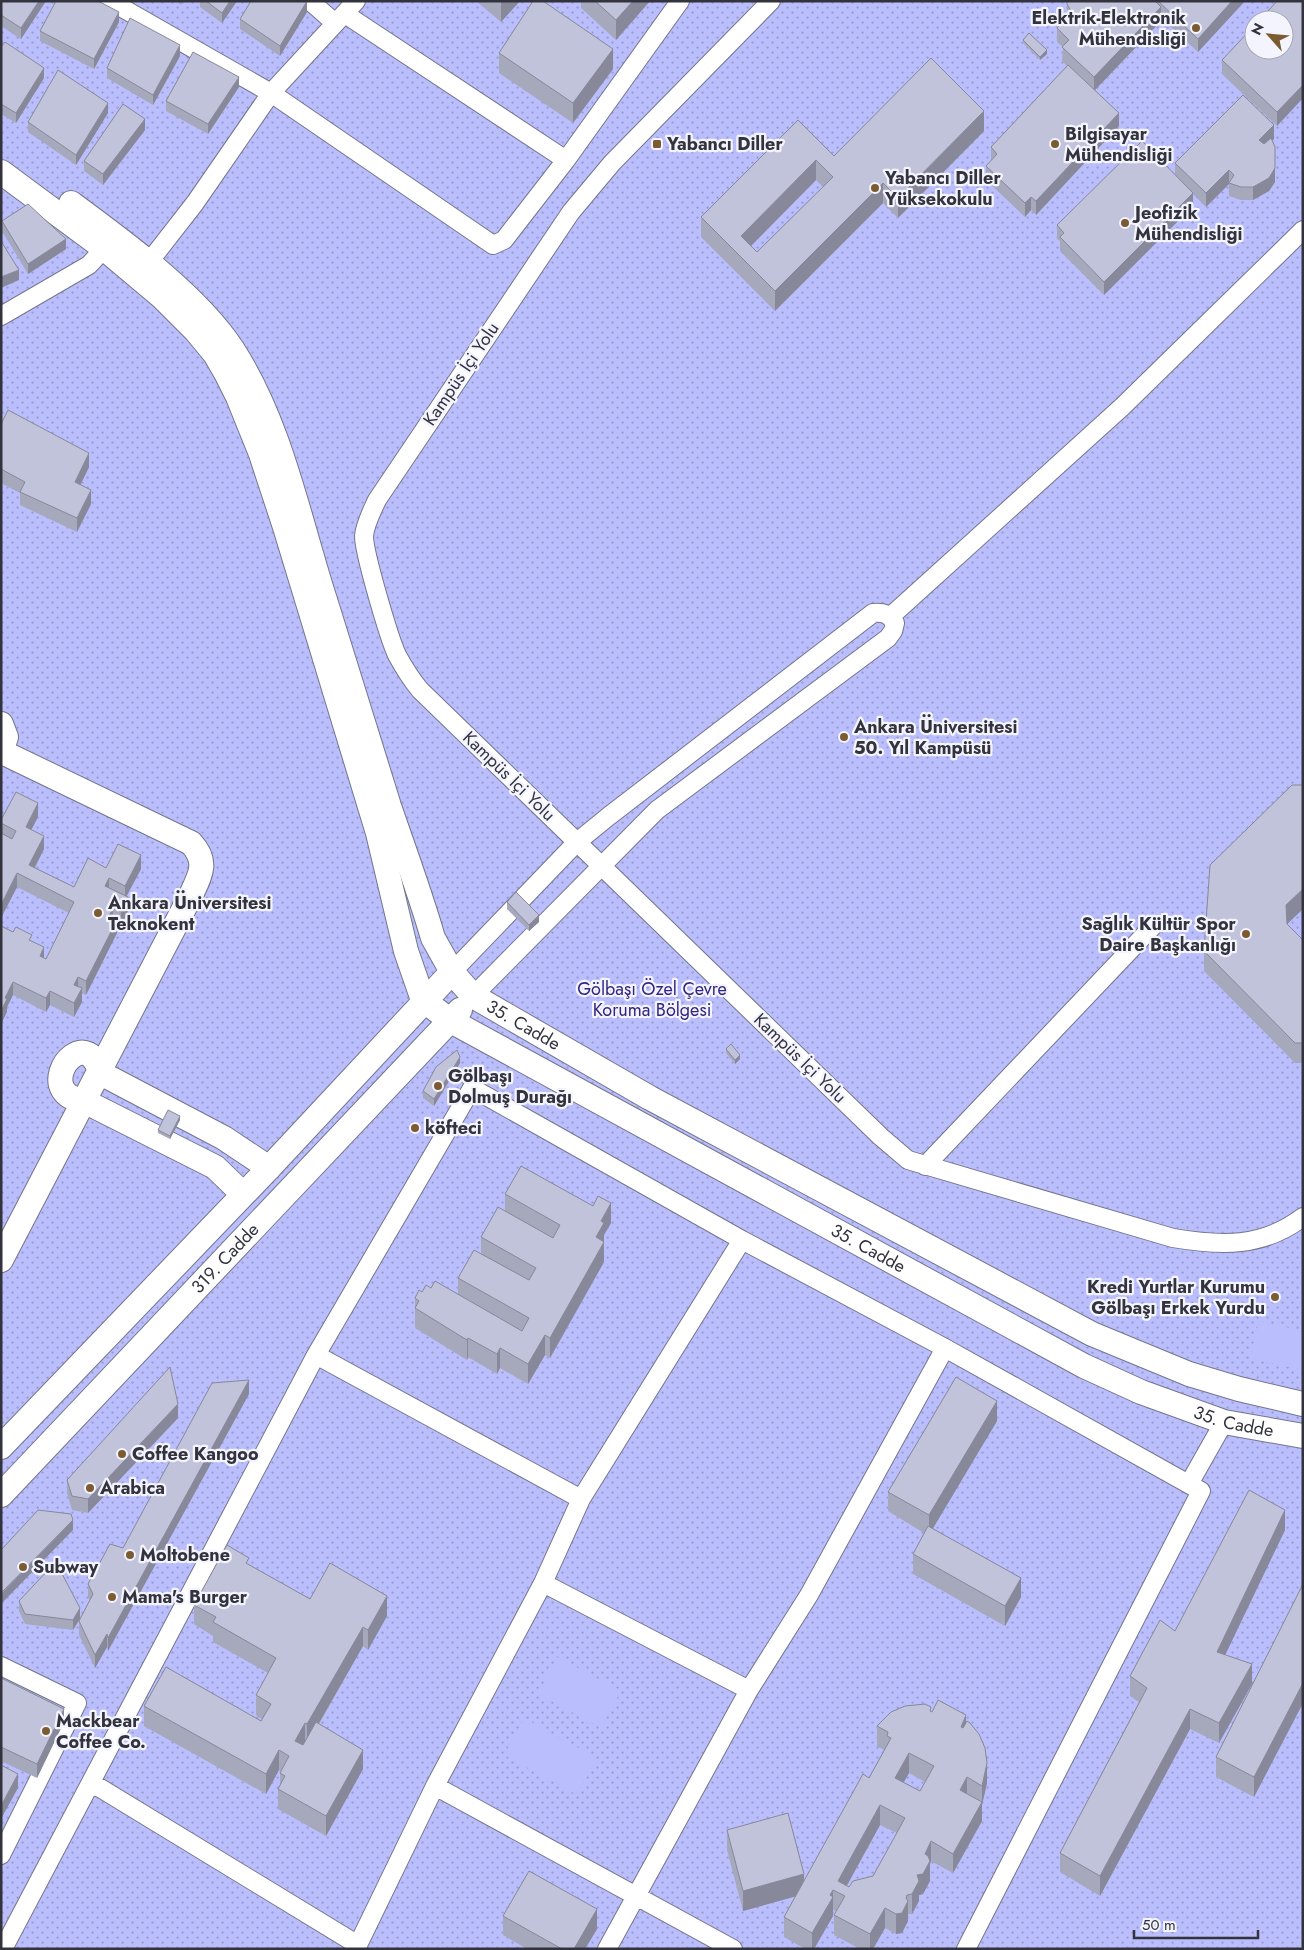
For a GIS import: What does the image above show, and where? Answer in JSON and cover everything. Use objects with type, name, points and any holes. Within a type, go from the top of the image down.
[{"type":"street","points":[[110,1],[271,93],[493,245],[504,240],[566,160],[680,1]]},
{"type":"street","points":[[310,1],[345,12],[566,160]]},
{"type":"street","name":"Kampüs İçi Yolu","points":[[771,1],[612,163],[570,212],[376,500],[364,537],[368,560],[396,653],[407,673],[420,690],[881,1137],[908,1160],[1173,1238],[1204,1243],[1228,1245],[1264,1238],[1303,1217]]},
{"type":"street","points":[[143,271],[196,203],[271,93],[345,12]]},
{"type":"street","points":[[1,153],[143,271],[162,297],[196,331],[215,354],[238,397],[261,454],[378,833],[406,951],[423,1000]]},
{"type":"street","points":[[1,172],[110,243]]},
{"type":"street","points":[[891,616],[1122,407],[1303,230]]},
{"type":"street","points":[[1,316],[89,265],[110,243]]},
{"type":"street","name":"35. Cadde","points":[[143,271],[193,303],[218,330],[249,376],[263,405],[286,472],[330,617],[433,938],[452,972],[473,996],[658,1103],[1092,1334],[1125,1350],[1189,1374],[1239,1389],[1303,1404]]},
{"type":"street","points":[[452,972],[577,842],[873,613],[882,612],[891,616],[895,623],[893,631],[888,638],[657,810],[473,996]]},
{"type":"street","points":[[1,724],[6,737],[1,752],[191,843],[200,853],[202,865],[196,884],[1,1260]]},
{"type":"street","points":[[925,1166],[1153,926]]},
{"type":"street","name":"319. Cadde","points":[[1,1447],[268,1168],[423,1000],[452,972]]},
{"type":"street","name":"319. Cadde","points":[[1,1495],[473,996]]},
{"type":"street","name":"35. Cadde","points":[[423,1000],[451,1021],[1084,1366],[1141,1392],[1224,1422],[1303,1436]]},
{"type":"street","points":[[243,1194],[215,1168],[84,1100],[68,1096],[62,1090],[60,1077],[65,1064],[72,1056],[80,1052],[88,1054],[96,1061],[99,1071],[224,1138],[268,1168]]},
{"type":"street","points":[[3,1949],[316,1356],[472,1088],[742,1240],[945,1348],[1201,1491],[966,1949]]},
{"type":"street","points":[[92,1783],[357,1947],[435,1786],[543,1583],[581,1499],[742,1240]]},
{"type":"street","points":[[607,1949],[749,1690],[809,1595],[945,1348]]},
{"type":"street","points":[[316,1356],[581,1499]]},
{"type":"street","points":[[1189,1484],[1224,1422]]},
{"type":"street","points":[[543,1583],[749,1690]]},
{"type":"street","points":[[1,1666],[77,1703],[1,1855]]},
{"type":"street","points":[[435,1786],[733,1949]]},
{"type":"green space","name":"Gölbaşı Özel Çevre Koruma Bölgesi","points":[[1,1],[1303,1],[1303,1949],[1,1949]]},
{"type":"green space","points":[[1259,1321],[1303,1331],[1303,1370],[1250,1358]]},
{"type":"green space","points":[[557,1657],[621,1691],[601,1728],[538,1694]]},
{"type":"green space","points":[[524,1718],[597,1758],[577,1795],[504,1755]]},
{"type":"building","points":[[1,1],[39,1],[21,28],[1,15]]},
{"type":"building","points":[[56,1],[98,1],[119,12],[94,59],[40,31]]},
{"type":"building","points":[[206,1],[230,1],[222,13]]},
{"type":"building","points":[[251,1],[307,1],[280,46],[240,19]]},
{"type":"building","points":[[533,1],[543,1],[613,49],[573,103],[499,53]]},
{"type":"building","points":[[595,1],[633,1],[616,20]]},
{"type":"building","points":[[1067,1],[1155,1],[1161,7],[1094,77],[1062,47],[1069,40],[1057,28],[1072,13]]},
{"type":"building","points":[[1158,1],[1232,1],[1198,39]]},
{"type":"building","points":[[1277,1],[1303,1],[1303,85],[1277,112],[1222,60],[1244,37],[1244,60],[1294,60],[1294,10],[1269,10]]},
{"type":"building","points":[[130,18],[180,45],[153,95],[107,68]]},
{"type":"building","points":[[1029,33],[1047,50],[1040,57],[1023,40]]},
{"type":"building","points":[[5,42],[44,68],[16,113],[1,104],[1,47]]},
{"type":"building","points":[[193,52],[239,77],[208,124],[166,101]]},
{"type":"building","name":"Yabancı Diller Yüksekokulu","points":[[931,58],[984,111],[898,198],[883,183],[775,291],[701,217],[798,120],[834,156]],"holes":[[[816,160],[833,177],[757,252],[741,236]]]},
{"type":"building","name":"Bilgisayar Mühendisliği","points":[[1068,65],[1119,113],[1036,201],[1031,197],[1025,203],[986,166],[997,154],[991,147]]},
{"type":"building","points":[[58,70],[108,103],[76,155],[28,122]]},
{"type":"building","points":[[1243,95],[1274,125],[1259,140],[1264,144],[1271,138],[1275,147],[1275,168],[1269,178],[1253,187],[1241,187],[1229,183],[1234,175],[1229,170],[1206,193],[1175,163]]},
{"type":"building","points":[[123,104],[145,119],[103,174],[84,161]]},
{"type":"building","name":"Jeofizik Mühendisliği","points":[[1142,141],[1193,193],[1104,282],[1060,237],[1064,233],[1057,225]]},
{"type":"building","points":[[28,204],[66,239],[28,264],[2,221]]},
{"type":"building","points":[[1,241],[19,270],[1,277]]},
{"type":"building","points":[[8,410],[89,453],[75,482],[91,490],[77,518],[20,492],[25,482],[1,469],[1,424]]},
{"type":"building","name":"Sağlık Kültür Spor Daire Başkanlığı","points":[[1292,785],[1303,785],[1303,889],[1286,905],[1287,924],[1303,940],[1303,1043],[1295,1043],[1204,951],[1210,865]]},
{"type":"building","name":"Ankara Üniversitesi Teknokent","points":[[16,792],[38,803],[26,827],[44,836],[29,865],[74,887],[88,858],[106,868],[118,844],[141,855],[125,886],[109,878],[105,886],[128,897],[121,912],[113,908],[109,916],[117,920],[86,981],[78,977],[74,985],[82,988],[74,1003],[50,991],[46,998],[13,982],[1,1011],[1,926],[13,932],[16,927],[32,935],[29,940],[44,947],[40,956],[46,959],[74,902],[17,873],[1,905],[1,833],[12,839],[16,831],[1,823],[1,820]]},
{"type":"building","points":[[516,892],[539,915],[529,925],[507,902]]},
{"type":"building","points":[[731,1044],[740,1055],[735,1060],[726,1049]]},
{"type":"building","name":"Gölbaşı Dolmuş Durağı","points":[[457,1050],[460,1057],[434,1099],[423,1091],[436,1067]]},
{"type":"building","points":[[168,1110],[180,1116],[170,1136],[158,1130]]},
{"type":"building","points":[[521,1166],[593,1206],[598,1196],[611,1203],[601,1221],[604,1223],[596,1237],[604,1242],[550,1338],[545,1335],[528,1364],[500,1348],[497,1354],[468,1338],[467,1340],[415,1308],[419,1301],[415,1298],[419,1290],[422,1292],[426,1285],[431,1288],[435,1281],[522,1331],[529,1318],[458,1278],[474,1250],[529,1280],[536,1268],[481,1237],[498,1207],[553,1238],[560,1225],[505,1194]]},
{"type":"building","points":[[170,1367],[178,1404],[88,1499],[72,1496],[67,1480]]},
{"type":"building","points":[[956,1377],[997,1401],[929,1515],[888,1492]]},
{"type":"building","points":[[249,1380],[108,1638],[107,1634],[95,1655],[79,1621],[93,1594],[88,1584],[110,1544],[123,1548],[212,1383]]},
{"type":"building","points":[[1249,1490],[1285,1510],[1217,1652],[1252,1664],[1219,1723],[1190,1709],[1100,1876],[1060,1853],[1147,1688],[1130,1676],[1160,1620],[1175,1631]]},
{"type":"building","points":[[38,1510],[71,1514],[73,1520],[1,1593],[1,1550]]},
{"type":"building","points":[[928,1526],[1021,1578],[1005,1606],[913,1554]]},
{"type":"building","points":[[227,1545],[249,1558],[246,1563],[310,1599],[330,1563],[387,1596],[368,1630],[363,1627],[307,1724],[305,1723],[295,1741],[303,1745],[316,1722],[363,1750],[326,1816],[278,1789],[285,1776],[280,1773],[289,1756],[279,1750],[266,1774],[144,1706],[166,1667],[261,1721],[271,1704],[256,1695],[276,1658],[213,1622],[216,1617],[194,1605]]},
{"type":"building","points":[[49,1569],[60,1570],[80,1608],[73,1620],[25,1614],[19,1601]]},
{"type":"building","points":[[1303,1584],[1303,1683],[1254,1777],[1216,1757]]},
{"type":"building","points":[[1,1678],[64,1709],[37,1764],[1,1747]]},
{"type":"building","points":[[938,1700],[966,1715],[961,1727],[963,1728],[967,1721],[970,1723],[979,1734],[985,1748],[987,1763],[982,1786],[967,1777],[960,1790],[982,1802],[953,1854],[931,1841],[925,1854],[930,1861],[923,1874],[917,1875],[919,1881],[912,1894],[907,1895],[908,1901],[902,1913],[896,1914],[885,1908],[870,1934],[834,1915],[845,1896],[833,1890],[830,1895],[833,1897],[812,1933],[784,1917],[863,1774],[869,1778],[891,1738],[887,1736],[888,1732],[877,1726],[891,1712],[905,1706],[925,1704],[931,1707],[930,1711],[932,1712]],"holes":[[[909,1753],[934,1766],[920,1791],[895,1778]],[[880,1805],[905,1818],[873,1876],[853,1881],[849,1887],[838,1881]]]},
{"type":"building","points":[[1,1765],[18,1774],[1,1806]]},
{"type":"building","points":[[788,1813],[804,1874],[743,1891],[727,1830]]},
{"type":"building","points":[[529,1871],[597,1909],[574,1949],[562,1949],[503,1916]]},
{"type":"place","name":"Elektrik-Elektronik Mühendisliği","points":[[1196,28]]},
{"type":"place","name":"Yabancı Diller","points":[[657,144]]},
{"type":"place","name":"Bilgisayar Mühendisliği","points":[[1055,144]]},
{"type":"place","name":"Yabancı Diller Yüksekokulu","points":[[875,188]]},
{"type":"place","name":"Jeofizik Mühendisliği","points":[[1125,223]]},
{"type":"place","name":"Ankara Üniversitesi 50. Yıl Kampüsü","points":[[844,737]]},
{"type":"place","name":"Ankara Üniversitesi Teknokent","points":[[98,913]]},
{"type":"place","name":"Sağlık Kültür Spor Daire Başkanlığı","points":[[1246,934]]},
{"type":"place","name":"Gölbaşı Dolmuş Durağı","points":[[438,1086]]},
{"type":"place","name":"köfteci","points":[[415,1128]]},
{"type":"place","name":"Kredi Yurtlar Kurumu Gölbaşı Erkek Yurdu","points":[[1275,1297]]},
{"type":"place","name":"Coffee Kangoo","points":[[122,1454]]},
{"type":"place","name":"Arabica","points":[[90,1488]]},
{"type":"place","name":"Moltobene","points":[[130,1555]]},
{"type":"place","name":"Subway","points":[[23,1567]]},
{"type":"place","name":"Mama's Burger","points":[[112,1597]]},
{"type":"place","name":"Mackbear Coffee Co.","points":[[46,1731]]}]
